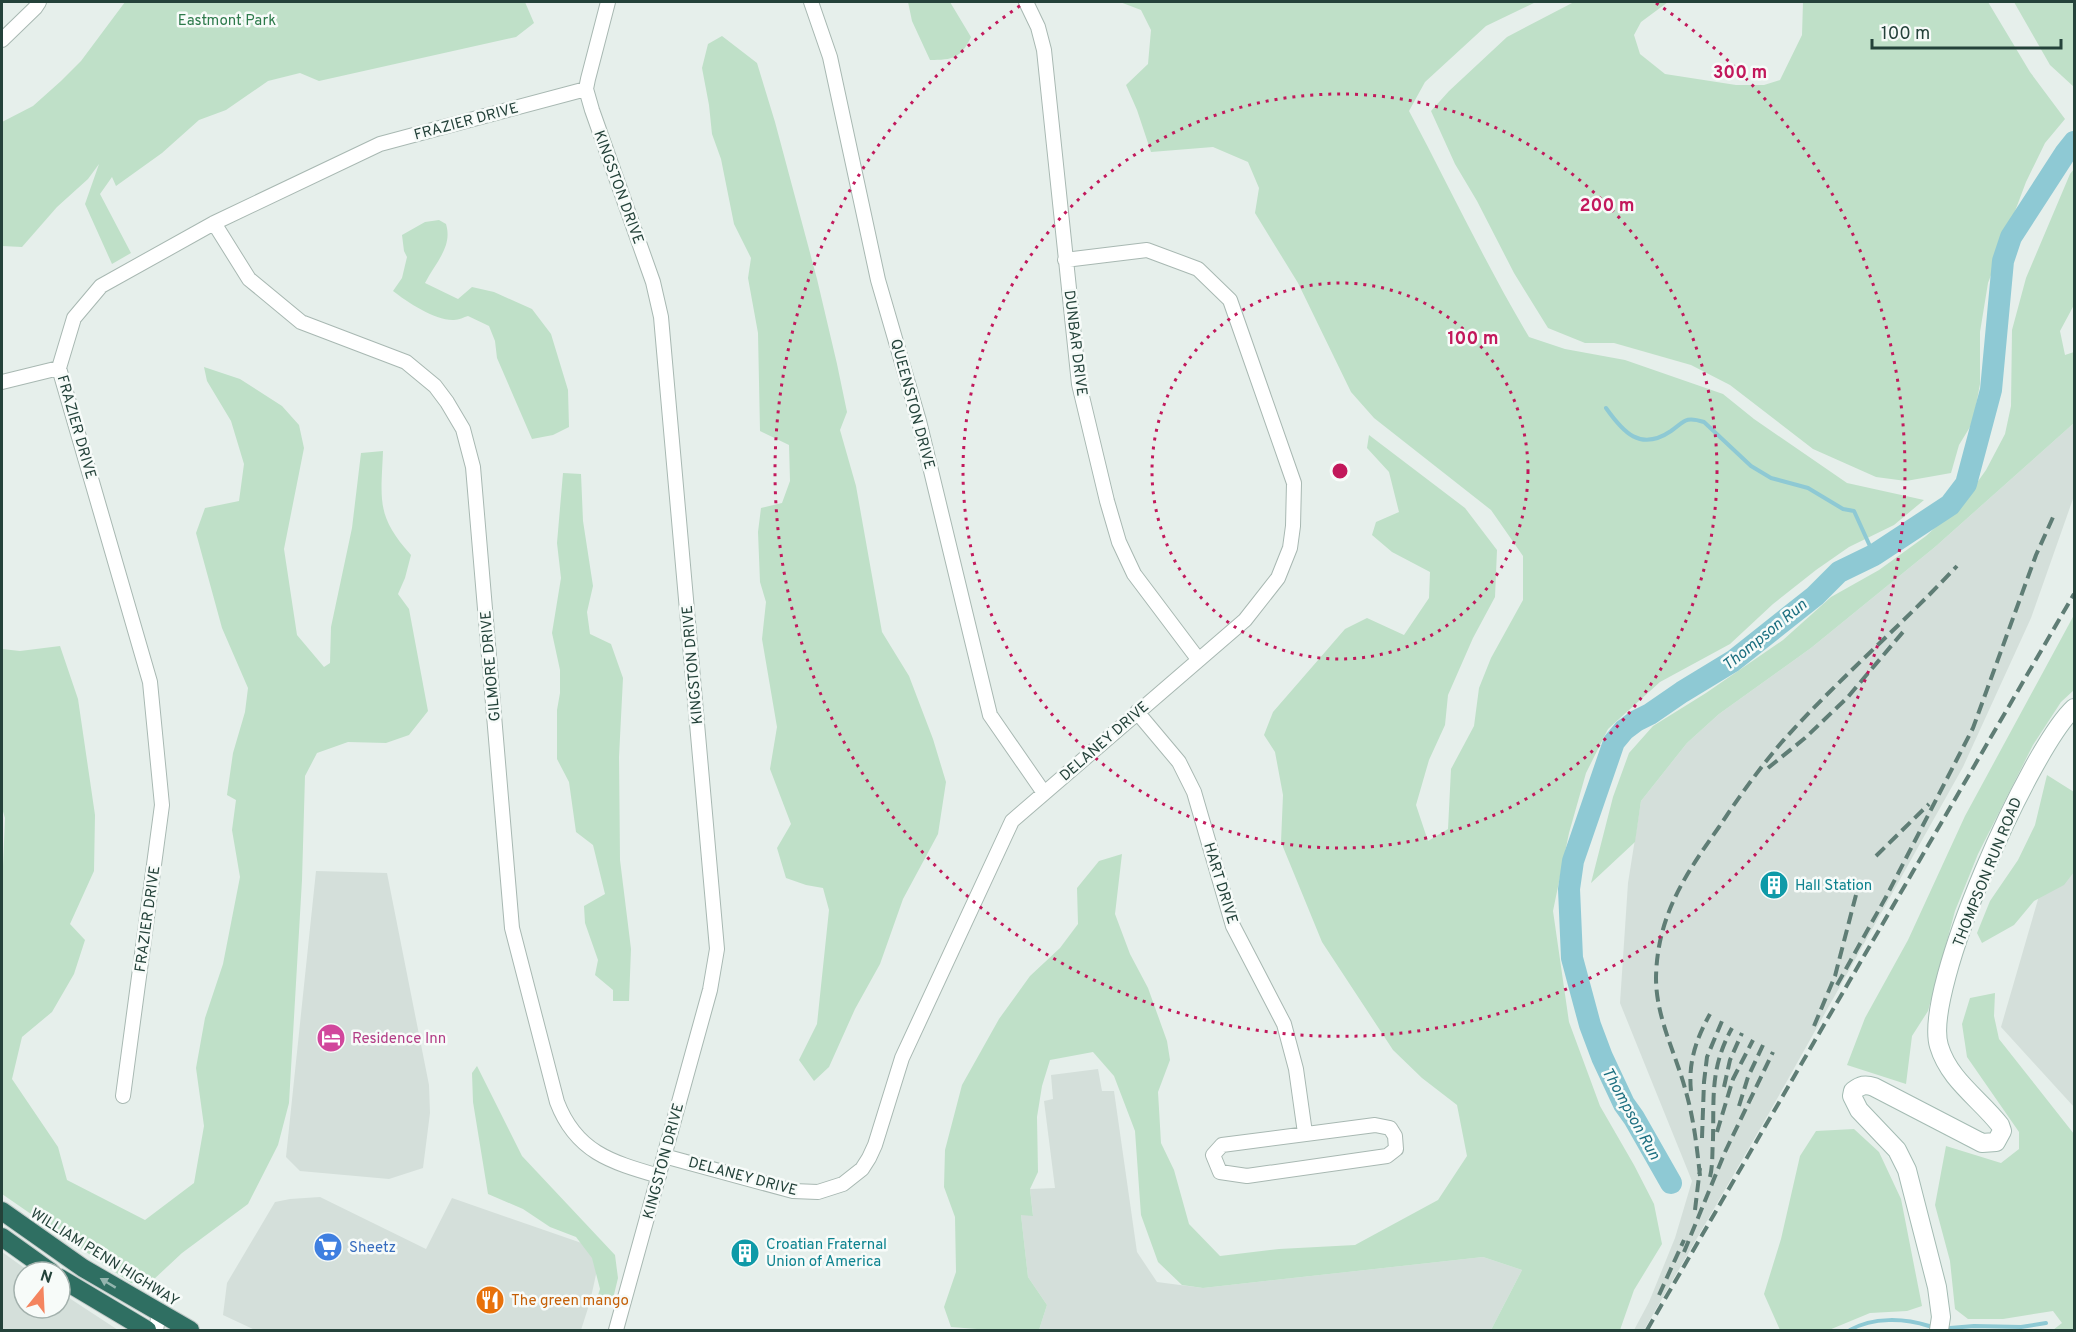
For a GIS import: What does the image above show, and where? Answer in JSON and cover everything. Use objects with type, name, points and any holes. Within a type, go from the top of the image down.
[{"type":"highway","name":"WILLIAM PENN HIGHWAY","points":[[2,1211],[160,1323],[190,1330]]},
{"type":"highway","points":[[2,1236],[35,1260]]},
{"type":"highway","points":[[72,1285],[147,1330]]},
{"type":"street","points":[[2,40],[39,2]]},
{"type":"street","points":[[586,89],[608,2]]},
{"type":"street","name":"QUEENSTON DRIVE","points":[[811,2],[830,57],[878,280],[919,421],[990,715],[1044,794]]},
{"type":"street","name":"DUNBAR DRIVE","points":[[1026,2],[1038,27],[1044,50],[1079,384],[1119,542],[1134,574],[1198,659]]},
{"type":"street","name":"FRAZIER DRIVE","points":[[123,1096],[162,805],[150,682],[59,368],[74,318],[101,286],[214,223],[380,144],[586,89]]},
{"type":"street","name":"KINGSTON DRIVE","points":[[586,89],[653,282],[661,316],[717,937],[714,976],[616,1330]]},
{"type":"street","name":"GILMORE DRIVE","points":[[214,223],[249,279],[301,321],[406,362],[435,386],[463,429],[473,467],[513,928],[551,1079],[562,1116],[578,1138],[618,1163],[658,1176]]},
{"type":"street","name":"DELANEY DRIVE","points":[[664,1156],[793,1191],[806,1192],[818,1192],[837,1186],[862,1169],[875,1145],[902,1058],[1012,821],[1245,620],[1278,578],[1290,548],[1294,483],[1230,300],[1198,269],[1147,250],[1065,260]]},
{"type":"street","points":[[2,382],[59,368]]},
{"type":"street","name":"THOMPSON RUN ROAD","points":[[1939,1330],[1941,1317],[1939,1296],[1907,1170],[1897,1150],[1858,1110],[1852,1096],[1853,1091],[1860,1086],[1874,1087],[1982,1143],[1996,1142],[2000,1137],[2000,1125],[1961,1083],[1943,1057],[1936,1030],[1938,1012],[1968,912],[2022,786],[2063,720],[2074,708]]},
{"type":"street","name":"HART DRIVE","points":[[1137,712],[1179,762],[1194,792],[1233,926],[1284,1024],[1296,1069],[1305,1133]]},
{"type":"street","points":[[1374,1125],[1390,1128],[1395,1136],[1396,1149],[1387,1156],[1247,1176],[1220,1172],[1213,1155],[1222,1145],[1305,1133],[1374,1125]]},
{"type":"shaded area","points":[[2074,423],[2074,496],[2031,618],[1963,767],[1764,1122],[1644,1330],[1634,1330],[1649,1302],[1675,1238],[1692,1181],[1620,1003],[1628,883],[1641,801],[1687,743],[1719,714],[1811,648],[1935,547]]},
{"type":"shaded area","points":[[2074,806],[2074,1107],[2001,1027],[2059,827]]},
{"type":"shaded area","points":[[316,871],[387,873],[429,1085],[430,1113],[423,1168],[389,1179],[300,1171],[286,1157]]},
{"type":"shaded area","points":[[1098,1069],[1102,1091],[1114,1091],[1137,1252],[1157,1282],[1203,1288],[1483,1257],[1522,1270],[1491,1330],[1039,1330],[1047,1305],[1028,1277],[1021,1215],[1033,1215],[1030,1189],[1055,1188],[1044,1101],[1053,1099],[1051,1075]]},
{"type":"shaded area","points":[[320,1197],[426,1249],[452,1198],[596,1248],[600,1256],[581,1330],[255,1330],[223,1315],[227,1283],[275,1202]]},
{"type":"shaded area","points":[[2,1252],[13,1260],[12,1320],[72,1320],[72,1300],[118,1330],[2,1330]]},
{"type":"green space","name":"Eastmont Park","points":[[125,2],[525,2],[534,23],[516,37],[319,81],[300,73],[268,81],[226,110],[199,120],[162,153],[116,186],[112,177],[100,194],[131,253],[112,264],[85,204],[99,164],[88,179],[57,207],[22,247],[2,246],[2,122],[33,106],[61,81],[81,61]]},
{"type":"green space","points":[[908,2],[950,2],[971,37],[960,54],[945,59],[930,60],[912,21]]},
{"type":"green space","points":[[1120,2],[1536,2],[1486,26],[1425,82],[1409,111],[1482,253],[1529,337],[1565,349],[1625,360],[1723,394],[1754,419],[1847,483],[1924,500],[1894,525],[1849,547],[1816,570],[1773,604],[1730,644],[1660,682],[1608,729],[1586,773],[1569,833],[1553,911],[1569,1022],[1600,1106],[1654,1204],[1662,1244],[1634,1290],[1620,1330],[1491,1330],[1522,1270],[1483,1257],[1203,1288],[1182,1285],[1158,1262],[1141,1215],[1135,1131],[1114,1076],[1093,1052],[1050,1060],[1042,1086],[1037,1117],[1038,1172],[1030,1189],[1033,1216],[1021,1215],[1028,1277],[1047,1305],[1039,1330],[951,1327],[944,1307],[956,1272],[955,1217],[944,1187],[945,1150],[962,1085],[999,1019],[1030,976],[1060,948],[1078,924],[1077,888],[1099,861],[1122,854],[1115,914],[1130,954],[1148,988],[1167,1041],[1170,1060],[1158,1092],[1161,1143],[1174,1170],[1189,1224],[1220,1256],[1279,1249],[1355,1245],[1438,1200],[1467,1156],[1457,1105],[1422,1078],[1393,1050],[1322,942],[1281,842],[1283,795],[1275,752],[1264,735],[1273,712],[1345,629],[1367,618],[1404,635],[1429,598],[1430,572],[1392,552],[1372,535],[1376,522],[1399,512],[1389,472],[1367,448],[1369,435],[1465,508],[1497,550],[1495,597],[1473,638],[1448,695],[1445,725],[1429,760],[1416,805],[1428,841],[1448,829],[1451,769],[1474,726],[1479,688],[1491,658],[1523,600],[1523,556],[1491,510],[1374,418],[1351,392],[1298,283],[1255,213],[1259,188],[1248,162],[1213,147],[1151,152],[1126,85],[1148,64],[1151,30],[1141,10]]},
{"type":"green space","points":[[1574,2],[1668,2],[1641,22],[1634,35],[1640,54],[1665,74],[1736,85],[1764,85],[1780,80],[1802,35],[1803,2],[1988,2],[2030,72],[2065,119],[2045,143],[2026,182],[1988,283],[1980,332],[1980,384],[1973,422],[1959,445],[1951,473],[1906,481],[1876,477],[1813,449],[1730,385],[1691,365],[1614,343],[1585,343],[1548,328],[1514,273],[1455,164],[1431,111],[1507,37]]},
{"type":"green space","points":[[2014,2],[2074,2],[2074,87],[2050,65]]},
{"type":"green space","points":[[722,36],[757,63],[775,122],[837,364],[847,412],[840,430],[856,486],[882,632],[909,676],[933,739],[946,782],[938,834],[903,899],[880,964],[855,1009],[829,1067],[814,1081],[799,1060],[817,1024],[829,910],[823,888],[786,878],[777,848],[791,824],[770,769],[777,727],[762,639],[766,602],[760,582],[758,532],[761,508],[782,503],[790,481],[789,445],[760,431],[758,333],[748,278],[751,258],[734,224],[721,159],[712,134],[702,68],[708,44]]},
{"type":"green space","points":[[2074,169],[2074,305],[2060,331],[2065,355],[2074,352],[2074,423],[1935,547],[1811,648],[1719,714],[1687,743],[1641,801],[1635,842],[1591,883],[1613,797],[1629,753],[1653,726],[1783,640],[1831,597],[1879,570],[1926,536],[1964,501],[1986,470],[2005,434],[2011,406],[2012,330],[2026,278]]},
{"type":"green space","points":[[439,220],[446,224],[447,240],[442,255],[425,283],[458,299],[472,287],[494,292],[532,309],[551,334],[568,390],[569,427],[553,435],[532,439],[497,358],[495,341],[489,326],[468,316],[454,320],[430,314],[393,291],[402,278],[407,257],[402,235],[425,222]]},
{"type":"green space","points":[[204,367],[240,379],[282,406],[299,425],[304,448],[284,549],[297,635],[324,667],[330,663],[331,627],[352,528],[361,453],[383,451],[383,507],[392,529],[411,555],[398,594],[409,609],[428,711],[409,735],[386,743],[348,742],[317,753],[305,776],[302,880],[289,1103],[278,1145],[248,1204],[182,1253],[152,1281],[131,1283],[2,1194],[2,890],[5,818],[2,808],[2,649],[20,651],[60,646],[78,699],[95,815],[94,871],[70,924],[85,940],[74,974],[52,1012],[22,1037],[12,1079],[58,1147],[67,1180],[145,1220],[194,1183],[204,1126],[196,1068],[205,1018],[223,964],[240,877],[232,830],[236,800],[227,795],[233,753],[245,712],[248,688],[222,628],[196,533],[205,508],[239,501],[244,464],[231,421],[207,381]]},
{"type":"green space","points":[[563,473],[581,474],[583,521],[593,586],[587,612],[590,634],[611,644],[623,678],[619,757],[620,860],[631,949],[629,1001],[613,1001],[613,990],[595,975],[598,960],[585,923],[584,906],[605,894],[593,845],[576,832],[569,782],[557,759],[560,670],[552,633],[561,578],[557,543]]},
{"type":"green space","points":[[2074,615],[2074,690],[2061,702],[2033,745],[1978,854],[1955,911],[1928,1011],[1912,1036],[1906,1084],[1847,1065],[1865,1018],[1908,940],[1965,816]]},
{"type":"green space","points":[[2047,775],[2074,792],[2074,872],[2064,885],[2034,901],[2014,925],[1982,943],[1977,933],[1990,901],[2018,860],[2035,825]]},
{"type":"green space","points":[[1995,993],[1994,1016],[1999,1039],[2074,1134],[2074,1330],[2053,1330],[2062,1323],[2053,1311],[2003,1319],[1968,1319],[1955,1309],[1950,1261],[1935,1205],[1946,1146],[2001,1163],[2019,1149],[2019,1132],[1967,1057],[1962,1024],[1970,998]]},
{"type":"green space","points":[[477,1066],[522,1156],[615,1255],[618,1278],[612,1303],[604,1306],[596,1301],[600,1289],[592,1258],[576,1237],[550,1227],[523,1209],[488,1194],[473,1102],[472,1073]]},
{"type":"green space","points":[[1854,1129],[1879,1152],[1901,1199],[1922,1306],[1907,1311],[1870,1313],[1829,1330],[1780,1330],[1764,1294],[1781,1239],[1800,1156],[1816,1131]]},
{"type":"waterway","name":"Thompson Run","points":[[1671,1183],[1624,1104],[1602,1057],[1590,1025],[1572,958],[1569,889],[1573,861],[1614,742],[1636,721],[1733,661],[1815,596],[1839,572],[1874,555],[1950,505],[1966,484],[1991,390],[2003,261],[2011,237],[2074,142]]},
{"type":"waterway","points":[[1606,408],[1619,425],[1641,439],[1650,440],[1660,437],[1689,420],[1704,422],[1751,466],[1771,478],[1808,488],[1843,509],[1854,511],[1874,555]]},
{"type":"waterway","points":[[1850,1330],[1869,1323],[1889,1320],[1909,1321],[1929,1326]]},
{"type":"waterway","points":[[1950,1328],[2021,1327],[2046,1323]]},
{"type":"railway","points":[[1837,985],[1886,897],[1973,728],[2036,555],[2054,515]]},
{"type":"railway","points":[[1700,1176],[1689,1102],[1663,1022],[1657,993],[1656,978],[1661,935],[1675,897],[1695,862],[1734,805],[1781,743],[1957,566]]},
{"type":"railway","points":[[1647,1330],[2074,594]]},
{"type":"railway","points":[[1768,768],[1805,738],[1847,698],[1903,632]]},
{"type":"railway","points":[[1876,856],[1929,804]]},
{"type":"railway","points":[[1814,1026],[1835,976],[1857,891]]},
{"type":"railway","points":[[1691,1091],[1694,1051],[1710,1014]]},
{"type":"railway","points":[[1702,1138],[1707,1057],[1722,1021]]},
{"type":"railway","points":[[1710,1177],[1715,1082],[1720,1056],[1732,1028]]},
{"type":"railway","points":[[1724,1087],[1730,1060],[1742,1033]]},
{"type":"railway","points":[[1717,1132],[1733,1079],[1753,1040]]},
{"type":"railway","points":[[1739,1106],[1748,1077],[1763,1045]]},
{"type":"railway","points":[[1684,1252],[1725,1152],[1773,1052]]},
{"type":"railway","points":[[1695,1210],[1700,1168]]},
{"type":"railway","points":[[1659,1295],[1684,1240]]},
{"type":"place","name":"Hall Station","points":[[1774,885]]},
{"type":"place","name":"Residence Inn","points":[[331,1038]]},
{"type":"place","name":"Sheetz","points":[[328,1247]]},
{"type":"place","name":"Croatian Fraternal Union of America","points":[[745,1253]]},
{"type":"place","name":"The green mango","points":[[490,1300]]}]
